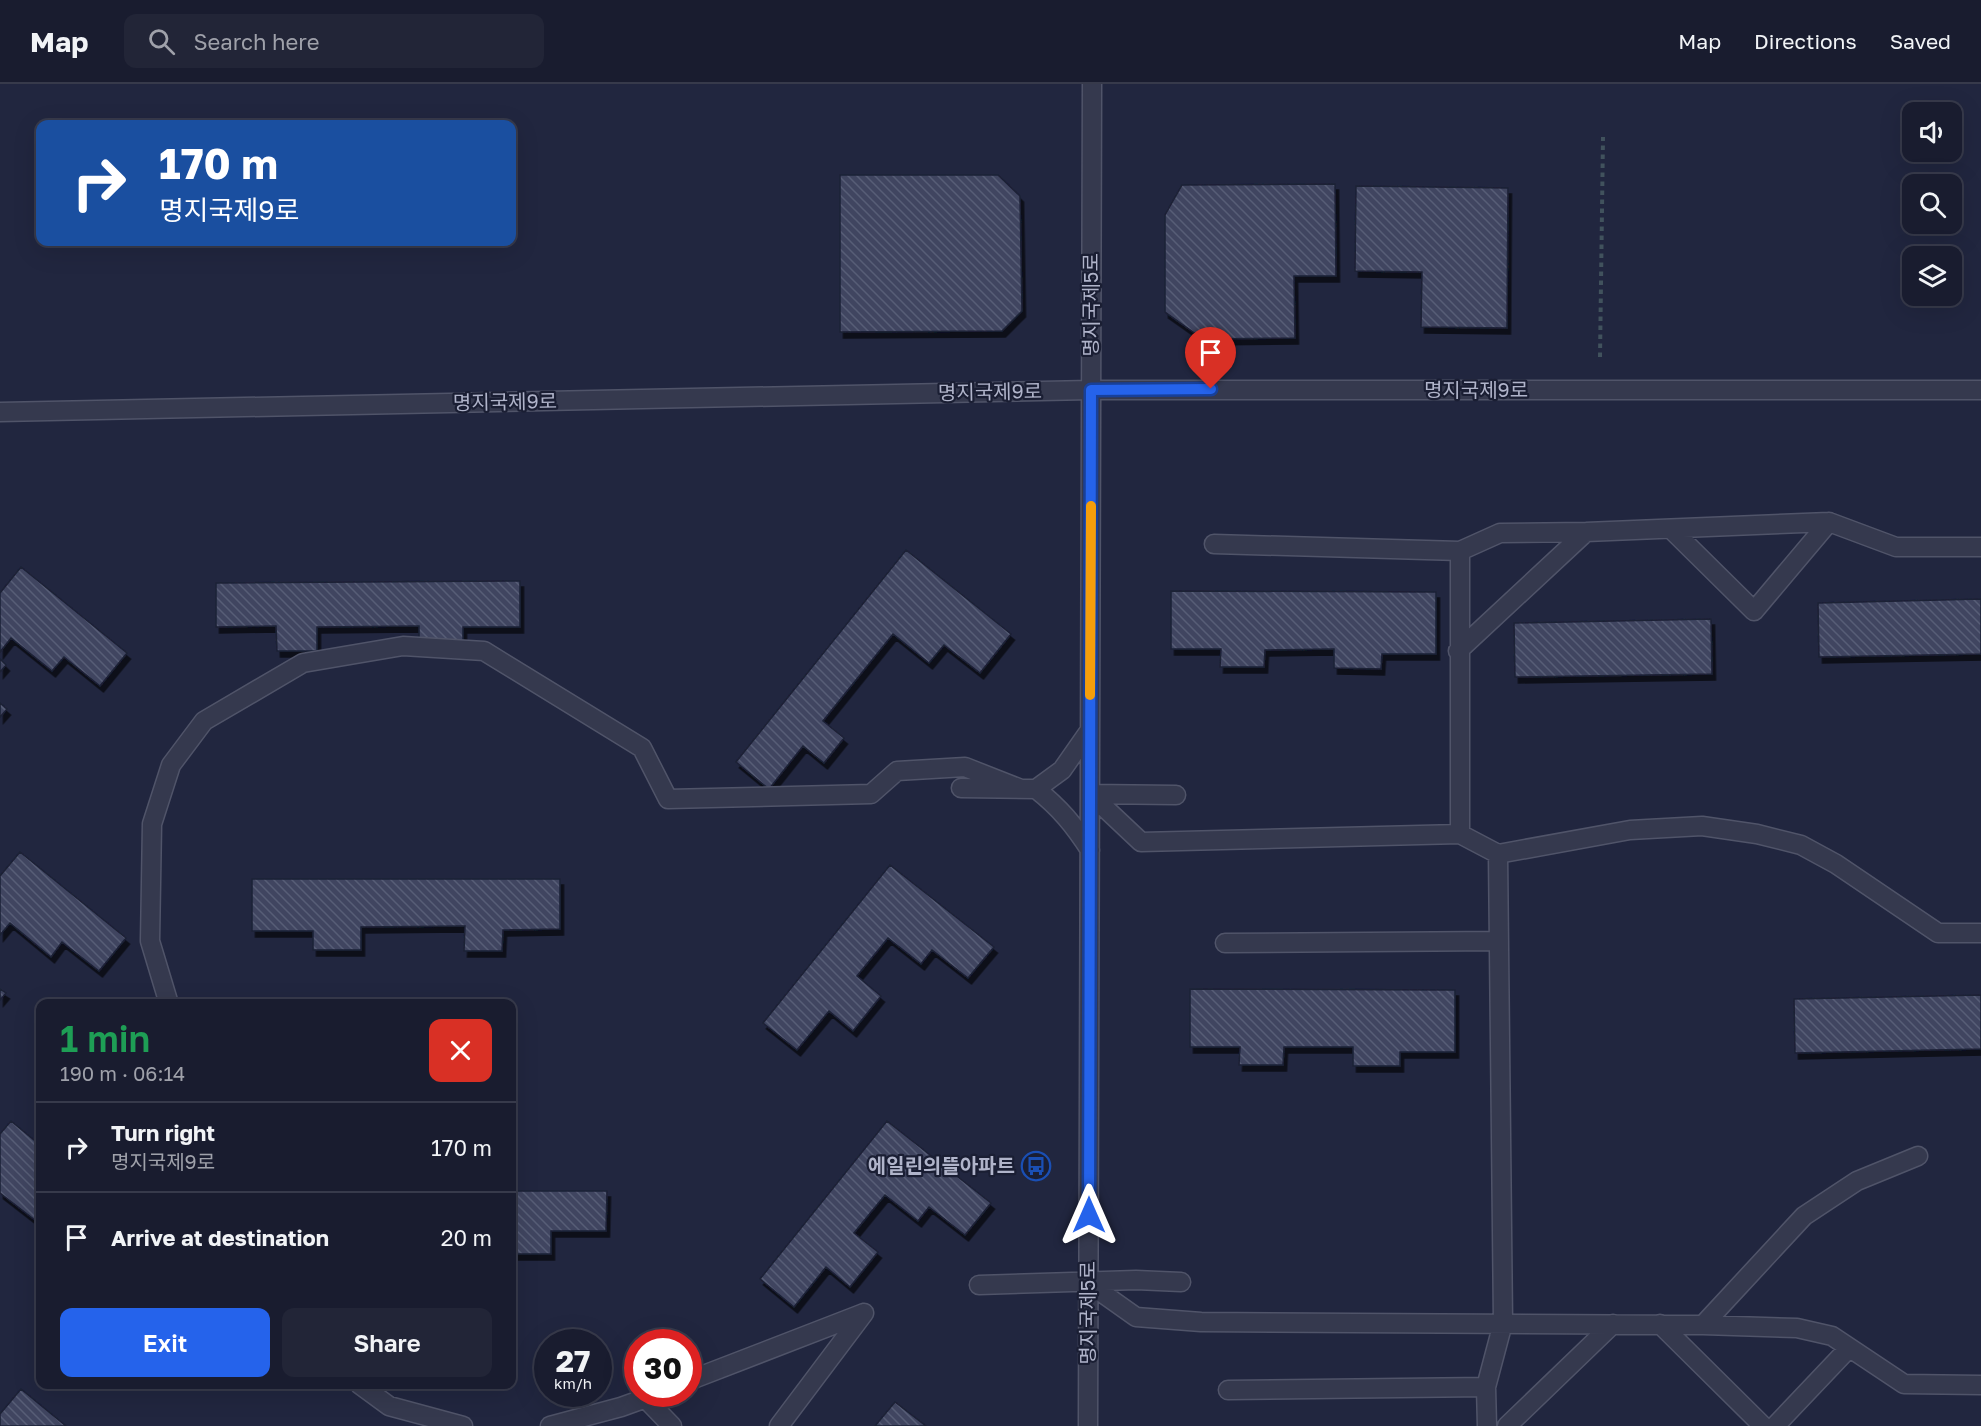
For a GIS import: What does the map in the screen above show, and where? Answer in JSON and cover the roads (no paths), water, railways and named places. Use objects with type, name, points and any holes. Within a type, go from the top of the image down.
[{"type":"street","name":"명지국제5로","points":[[1088,1426],[1092,84]]},
{"type":"street","name":"명지국제9로","points":[[0,412],[1091,390],[1981,390]]},
{"type":"street","points":[[1671,529],[1754,611],[1829,522]]},
{"type":"street","points":[[1214,544],[1460,551],[1500,533],[1586,532],[1829,522],[1896,548],[1981,547]]},
{"type":"street","points":[[1458,651],[1586,532]]},
{"type":"street","points":[[1460,551],[1458,651],[1460,834]]},
{"type":"street","points":[[168,999],[150,941],[152,824],[171,765],[204,721],[303,663],[403,646],[484,651],[642,748],[668,799],[871,794],[897,771],[965,767],[1029,789],[1055,805],[1072,823],[1090,850]]},
{"type":"street","points":[[962,788],[1029,789],[1062,771],[1090,730]]},
{"type":"street","points":[[1090,794],[1140,842],[1460,834],[1498,854],[1630,830],[1702,826],[1756,834],[1801,845],[1836,864],[1938,933],[1981,933]]},
{"type":"street","points":[[1090,794],[1176,795]]},
{"type":"street","points":[[1487,1426],[1486,1386],[1503,1323],[1498,854]]},
{"type":"street","points":[[1224,943],[1499,941]]},
{"type":"street","points":[[1703,1325],[1804,1216],[1857,1181],[1918,1156]]},
{"type":"street","points":[[979,1285],[1136,1280],[1181,1282]]},
{"type":"street","points":[[1088,1283],[1136,1317],[1201,1322],[1660,1324],[1797,1328],[1832,1336],[1904,1384],[1981,1385]]},
{"type":"street","points":[[702,1376],[864,1313],[779,1426]]},
{"type":"street","points":[[1507,1426],[1613,1324]]},
{"type":"street","points":[[1660,1324],[1763,1426]]},
{"type":"street","points":[[1775,1426],[1849,1348]]},
{"type":"street","points":[[1228,1390],[1486,1386]]},
{"type":"street","points":[[366,1389],[390,1406],[463,1426]]},
{"type":"street","points":[[550,1426],[624,1406]]},
{"type":"street","points":[[659,1407],[672,1426]]},
{"type":"place","name":"에일린의뜰아파트","points":[[1036,1166]]}]
